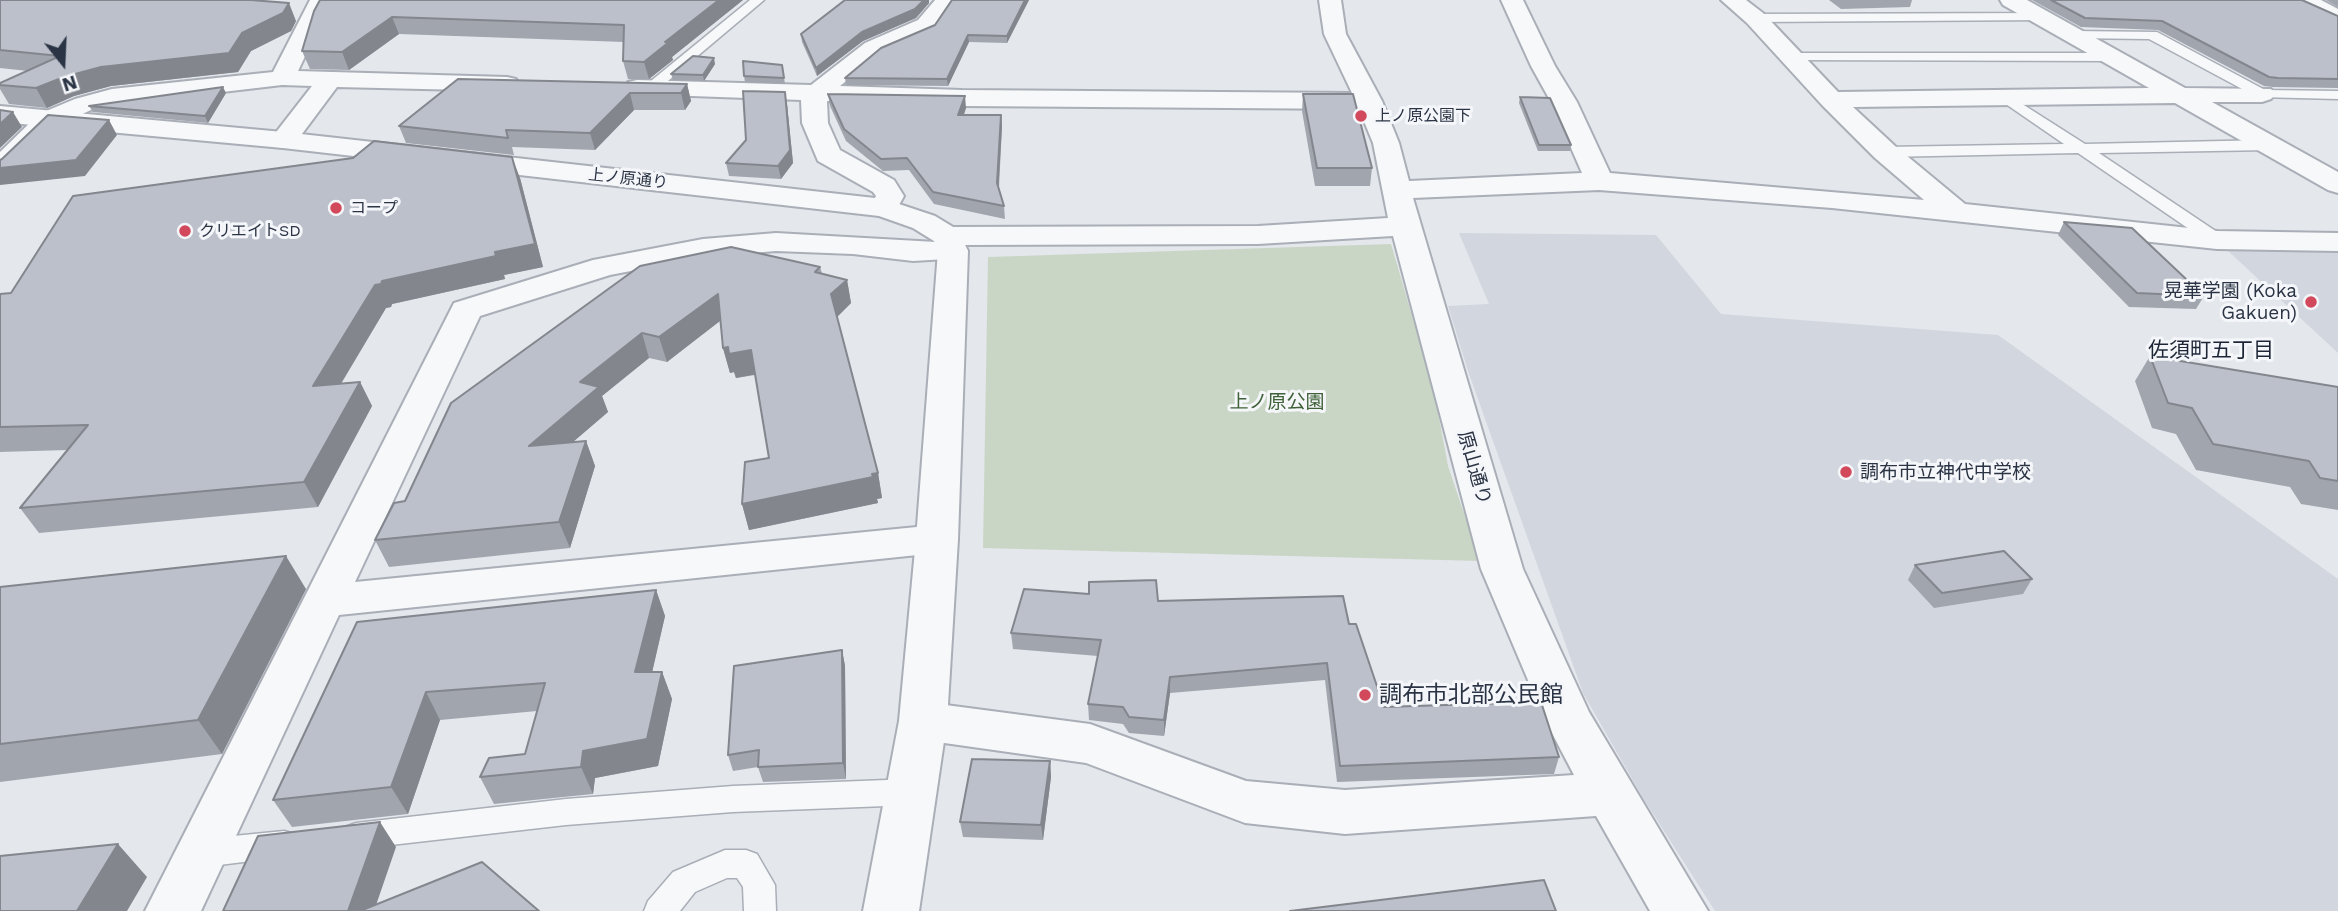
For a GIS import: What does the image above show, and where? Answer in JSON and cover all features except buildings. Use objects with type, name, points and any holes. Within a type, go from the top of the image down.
[{"type":"street","points":[[282,78],[321,0]]},
{"type":"street","points":[[814,95],[873,48],[926,24],[946,0]]},
{"type":"street","name":"原山通り","points":[[1330,0],[1335,34],[1369,101],[1386,143],[1401,208],[1502,569],[1568,718],[1609,794],[1680,911]]},
{"type":"street","points":[[1512,0],[1543,66],[1564,102],[1599,181]]},
{"type":"street","points":[[1732,0],[1755,18],[1831,100],[1885,152],[1956,212]]},
{"type":"street","points":[[2011,0],[2338,184]]},
{"type":"street","points":[[2304,0],[2338,18]]},
{"type":"street","points":[[0,167],[48,120],[84,104],[112,97],[282,78],[531,85]]},
{"type":"street","points":[[283,140],[329,81]]},
{"type":"street","points":[[611,87],[814,95],[1369,101]]},
{"type":"street","points":[[1831,100],[2262,94]]},
{"type":"street","points":[[814,95],[815,123],[828,155],[884,187],[890,196],[884,208]]},
{"type":"street","name":"上ノ原通り","points":[[0,114],[283,140],[884,208],[925,222],[950,243]]},
{"type":"street","points":[[173,911],[466,310],[604,267],[703,248],[776,242],[853,245],[913,252],[950,243],[1258,234],[1401,208],[1599,181],[1832,198],[2217,240],[2338,242]]},
{"type":"street","points":[[891,911],[923,721],[937,539],[950,243]]},
{"type":"street","points":[[325,601],[937,539]]},
{"type":"street","points":[[923,721],[1090,744],[1245,802],[1345,812],[1609,794]]},
{"type":"lane","points":[[651,88],[758,0]]},
{"type":"lane","points":[[1934,6],[1952,17]]},
{"type":"lane","points":[[1755,18],[2041,17]]},
{"type":"lane","points":[[2074,35],[2152,35],[2262,94],[2338,95]]},
{"type":"lane","points":[[1793,58],[2112,57]]},
{"type":"lane","points":[[2005,97],[2217,240]]},
{"type":"lane","points":[[1885,152],[2269,145]]},
{"type":"lane","points":[[203,853],[565,812],[733,799],[912,792]]},
{"type":"lane","points":[[660,911],[684,882],[725,864],[746,864],[759,885],[760,911]]},
{"type":"shaded area","name":"調布市立神代中学校","points":[[1459,233],[1656,235],[1721,314],[1998,335],[2338,579],[2338,911],[1715,911],[1643,798],[1583,693],[1468,371],[1448,306],[1489,304]]},
{"type":"shaded area","name":"晃華学園 (Koka Gakuen)","points":[[2227,250],[2338,252],[2338,353]]},
{"type":"green space","name":"上ノ原公園","points":[[1391,244],[1434,391],[1448,466],[1480,561],[983,548],[988,257]]},
{"type":"place","name":"上ノ原公園下","points":[[1361,116]]},
{"type":"place","name":"コープ","points":[[336,208]]},
{"type":"place","name":"クリエイトSD","points":[[185,231]]},
{"type":"place","name":"晃華学園 (Koka Gakuen)","points":[[2311,302]]},
{"type":"place","name":"調布市立神代中学校","points":[[1846,472]]},
{"type":"place","name":"調布市北部公民館","points":[[1365,695]]},
{"type":"district","name":"佐須町五丁目","points":[[2211,351]]}]
